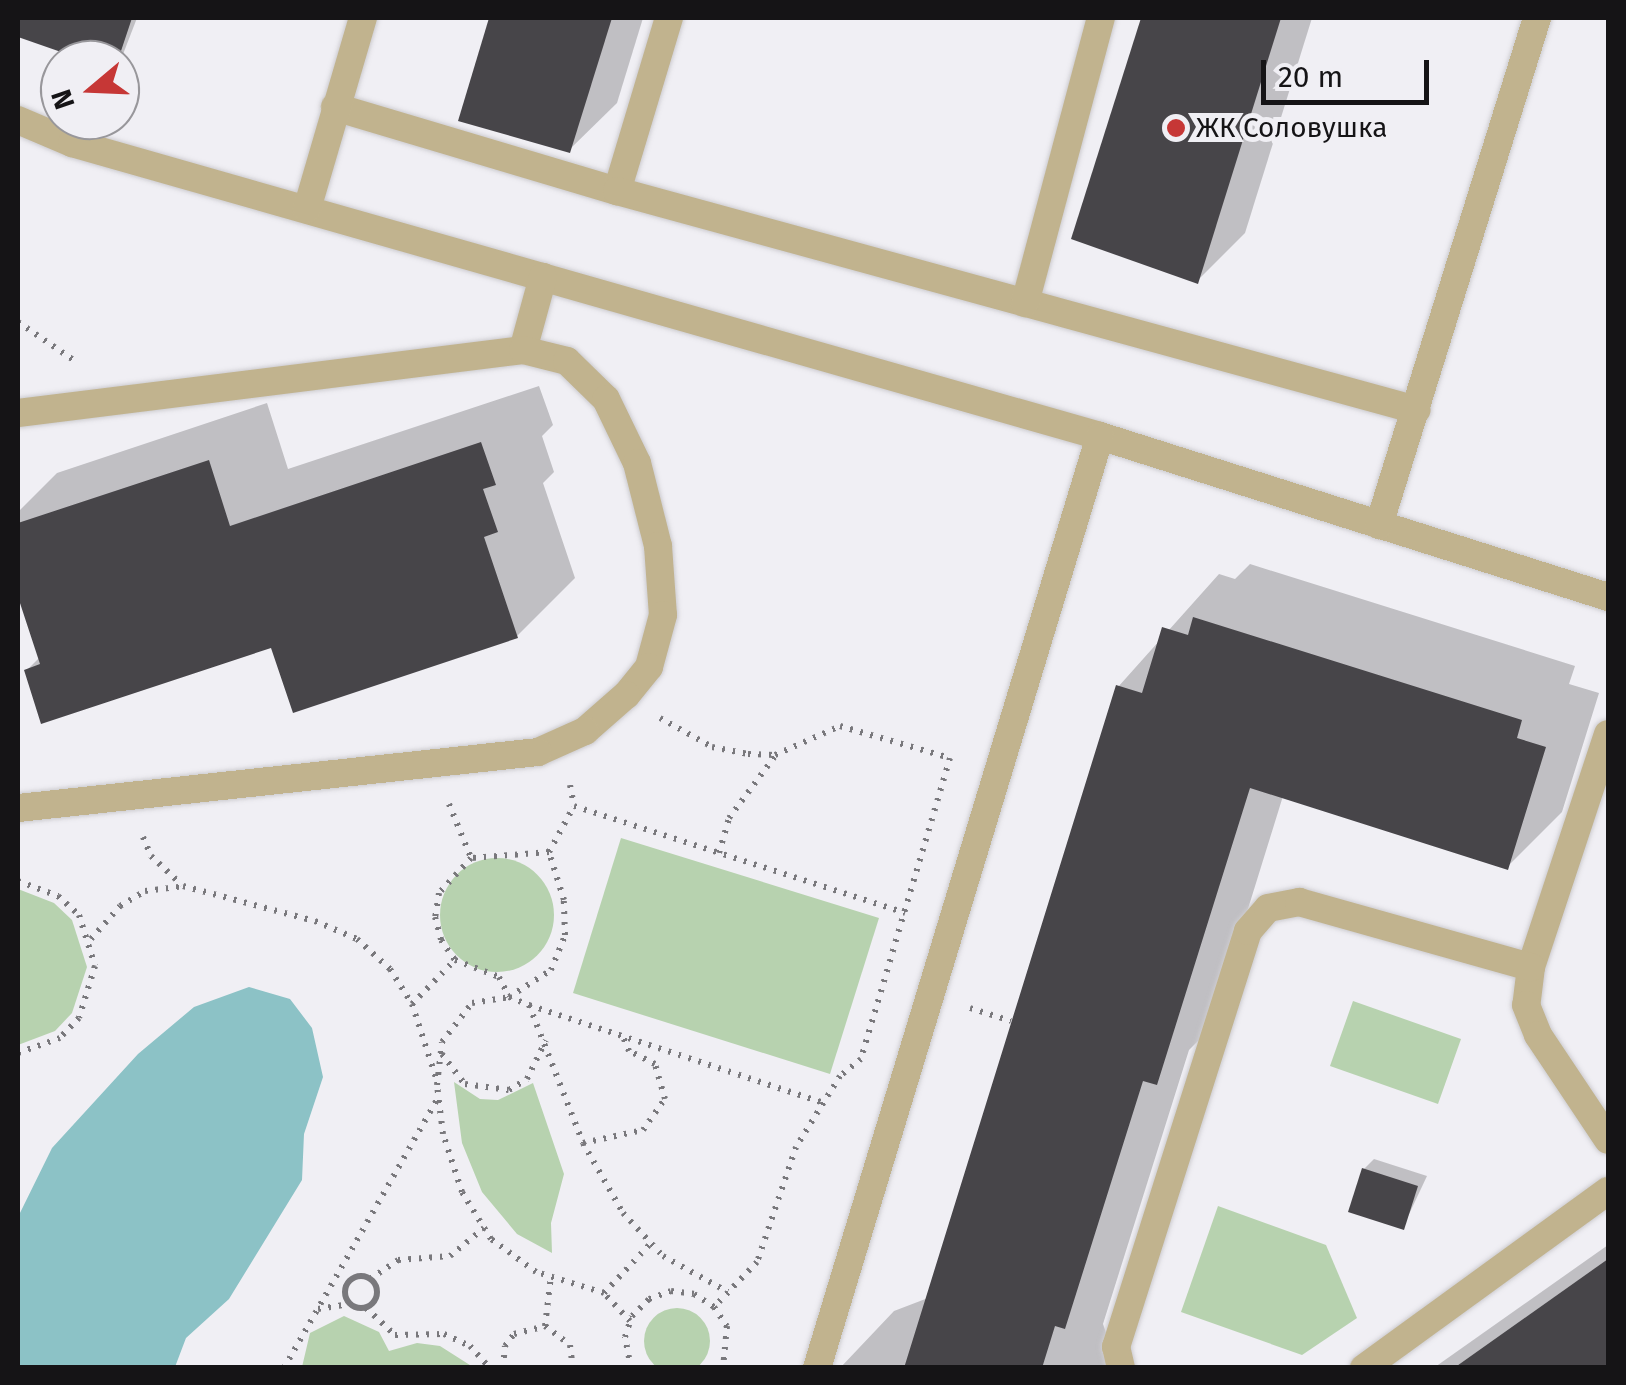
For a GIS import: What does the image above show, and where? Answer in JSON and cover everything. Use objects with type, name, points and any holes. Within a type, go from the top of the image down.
[{"type":"lane","points":[[307,209],[363,18]]},
{"type":"lane","points":[[616,191],[669,18]]},
{"type":"lane","points":[[1025,303],[1101,18]]},
{"type":"lane","points":[[1379,525],[1418,410],[1537,18]]},
{"type":"lane","points":[[334,108],[616,191],[1418,410]]},
{"type":"lane","points":[[18,120],[72,142],[1100,436],[1608,597]]},
{"type":"lane","points":[[523,350],[543,277]]},
{"type":"lane","points":[[18,413],[523,350],[567,361],[606,399],[637,463],[658,546],[662,615],[649,667],[626,695],[585,731],[538,752],[434,768],[18,808]]},
{"type":"lane","points":[[817,1368],[1100,436]]},
{"type":"lane","points":[[1608,734],[1531,967],[1526,1005],[1538,1035],[1608,1140]]},
{"type":"lane","points":[[1121,1368],[1116,1347],[1248,931],[1268,908],[1299,902],[1531,967]]},
{"type":"lane","points":[[1364,1368],[1608,1191]]},
{"type":"path","points":[[626,695],[712,747],[776,755]]},
{"type":"path","points":[[714,1306],[768,1240],[796,1147],[822,1102],[860,1059],[950,758],[840,726],[776,755],[729,818],[719,852]]},
{"type":"path","points":[[434,768],[472,858]]},
{"type":"path","points":[[569,783],[574,806],[549,852],[564,900],[565,935],[551,970],[509,996],[472,1002],[456,1016],[441,1052],[439,1097],[462,1192],[484,1228],[551,1276],[604,1292],[630,1322]]},
{"type":"path","points":[[122,800],[151,856],[182,886]]},
{"type":"path","points":[[574,806],[904,914]]},
{"type":"path","points":[[549,852],[472,858],[452,872],[435,917],[454,960],[500,976],[509,996],[529,1005],[822,1102]]},
{"type":"path","points":[[18,881],[58,896],[91,940],[94,980],[79,1018],[60,1038],[18,1053]]},
{"type":"path","points":[[91,940],[120,906],[145,891],[182,886],[244,898],[357,939],[390,969],[412,1004],[438,1084]]},
{"type":"path","points":[[412,1004],[454,960]]},
{"type":"path","points":[[529,1005],[546,1038],[583,1143],[623,1213],[651,1244],[728,1292]]},
{"type":"path","points":[[583,1143],[644,1130],[666,1100],[655,1064],[629,1051],[623,1037]]},
{"type":"path","points":[[441,1052],[465,1084],[509,1090],[527,1079],[546,1038]]},
{"type":"path","points":[[288,1364],[439,1097]]},
{"type":"path","points":[[351,1304],[346,1282],[355,1276],[370,1279],[398,1260],[450,1256],[484,1228]]},
{"type":"path","points":[[604,1292],[651,1244]]},
{"type":"path","points":[[545,1326],[551,1276]]},
{"type":"path","points":[[366,1308],[377,1292],[370,1279]]},
{"type":"path","points":[[631,1368],[625,1338],[630,1322],[649,1299],[671,1292],[694,1294],[714,1306],[727,1326],[723,1368]]},
{"type":"path","points":[[318,1309],[351,1304],[366,1308],[395,1336],[444,1334],[470,1346],[490,1368]]},
{"type":"path","points":[[503,1368],[505,1346],[514,1334],[545,1326]]},
{"type":"path","points":[[545,1326],[570,1345],[573,1368]]},
{"type":"green space","points":[[621,838],[879,918],[830,1074],[573,993]]},
{"type":"green space","points":[[497,858],[519,862],[537,875],[550,893],[554,915],[550,937],[537,955],[519,968],[497,972],[475,968],[457,955],[444,937],[440,915],[444,893],[457,875],[475,862]]},
{"type":"green space","points":[[18,889],[54,903],[72,920],[87,967],[72,1013],[55,1031],[18,1045]]},
{"type":"green space","points":[[1353,1001],[1461,1039],[1438,1104],[1330,1066]]},
{"type":"green space","points":[[454,1082],[480,1099],[498,1100],[533,1083],[564,1174],[551,1223],[552,1253],[517,1234],[482,1192],[462,1143]]},
{"type":"green space","points":[[1218,1206],[1326,1245],[1357,1318],[1302,1355],[1181,1312]]},
{"type":"green space","points":[[677,1308],[690,1310],[700,1318],[708,1328],[708,1354],[700,1364],[690,1372],[677,1374],[664,1372],[654,1364],[646,1354],[644,1341],[646,1328],[654,1318],[664,1310]]},
{"type":"green space","points":[[344,1316],[379,1332],[389,1351],[417,1343],[440,1346],[473,1367],[302,1367],[310,1333]]},
{"type":"water","points":[[249,987],[290,999],[312,1028],[323,1077],[304,1134],[302,1180],[229,1299],[186,1338],[175,1367],[18,1367],[18,1217],[52,1148],[138,1054],[194,1007]]},
{"type":"building","points":[[18,18],[132,18],[125,40],[40,40],[40,45],[18,37]]},
{"type":"building","points":[[489,18],[612,18],[570,153],[458,121]]},
{"type":"building","name":"ЖК Соловушка","points":[[1141,18],[1281,18],[1198,284],[1071,239]]},
{"type":"building","points":[[481,442],[496,485],[483,489],[498,532],[484,537],[518,638],[293,713],[271,648],[41,724],[24,670],[40,664],[18,597],[18,523],[209,460],[230,526]]},
{"type":"building","points":[[1193,617],[1522,720],[1517,738],[1546,747],[1508,870],[1250,788],[1157,1085],[1143,1081],[1065,1329],[1055,1326],[1042,1368],[904,1368],[1116,685],[1142,693],[1162,627],[1188,635]]},
{"type":"building","points":[[1362,1168],[1418,1186],[1404,1230],[1348,1212]]},
{"type":"building","points":[[1608,1259],[1608,1368],[1454,1368]]},
{"type":"place","name":"ЖК Соловушка","points":[[1176,128]]}]
